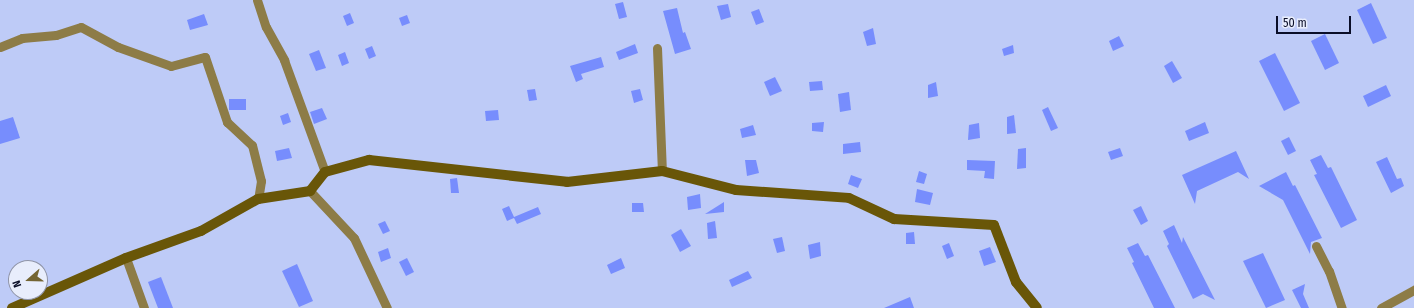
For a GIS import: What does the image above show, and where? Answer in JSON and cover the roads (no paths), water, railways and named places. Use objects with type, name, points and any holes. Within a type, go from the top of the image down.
[{"type":"street","points":[[257,0],[266,27],[284,60],[325,172]]},
{"type":"street","points":[[0,47],[22,38],[56,35],[81,28],[118,47],[171,66],[205,57],[227,122],[252,145],[261,181],[258,199]]},
{"type":"street","points":[[657,48],[662,171]]},
{"type":"street","points":[[12,308],[126,258],[201,231],[258,199],[310,191],[325,172],[369,160],[568,182],[662,171],[736,190],[849,198],[894,219],[994,225],[1016,282],[1037,308]]},
{"type":"street","points":[[310,191],[354,238],[387,308]]},
{"type":"street","points":[[1316,246],[1329,271],[1342,308]]},
{"type":"street","points":[[126,258],[144,308]]},
{"type":"street","points":[[1381,308],[1414,290]]}]
